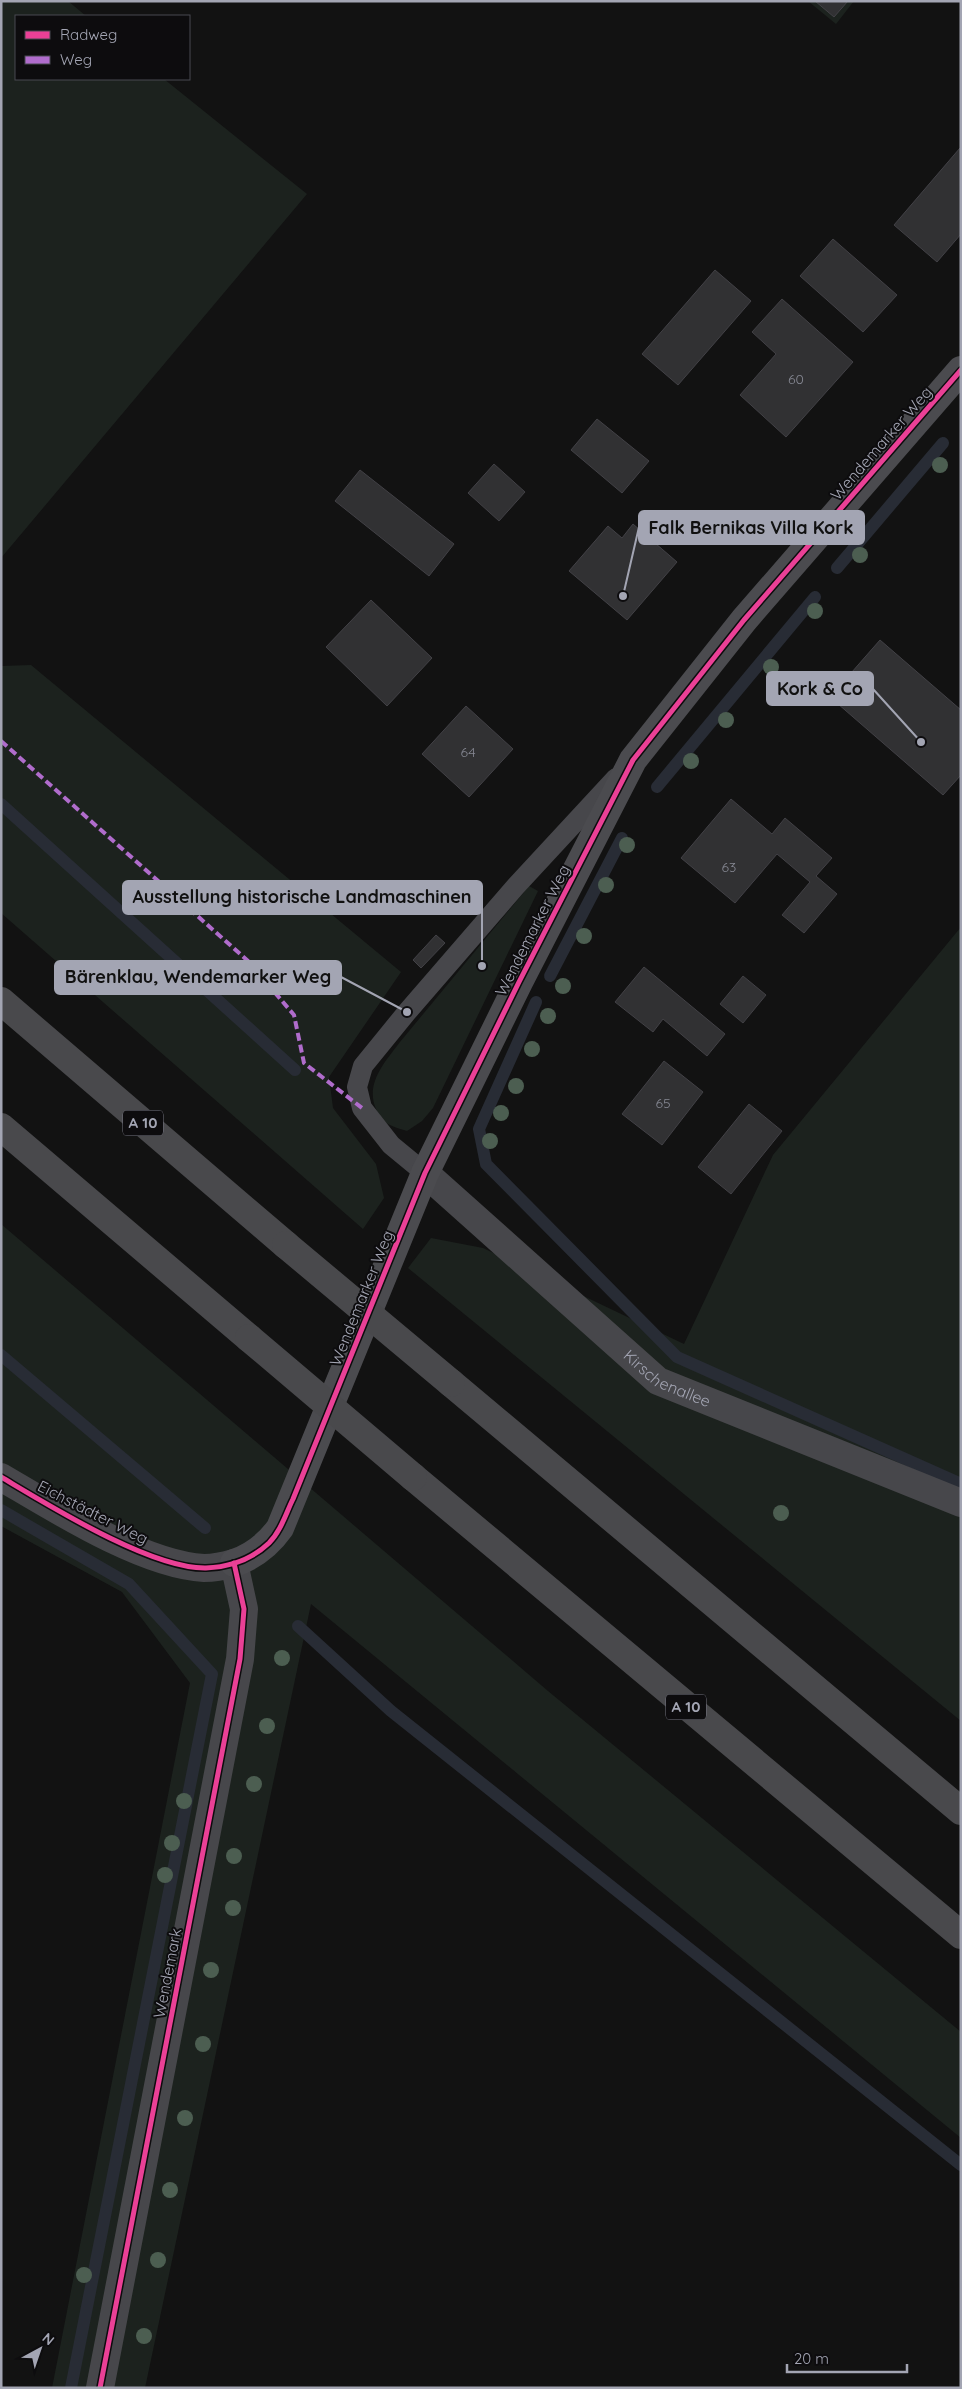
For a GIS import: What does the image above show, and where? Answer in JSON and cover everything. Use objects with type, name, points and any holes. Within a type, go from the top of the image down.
[{"type":"highway","name":"A 10","points":[[1,1000],[286,1245],[961,1811]]},
{"type":"highway","name":"A 10","points":[[1,1127],[413,1477],[961,1935]]},
{"type":"street","name":"Wendemarker Weg","points":[[234,1563],[257,1552],[270,1541],[280,1528],[425,1172],[519,982],[633,760],[744,620],[961,370]]},
{"type":"street","name":"Kirschenallee","points":[[425,1172],[658,1381],[961,1503]]},
{"type":"street","name":"Eichstädter Weg","points":[[1,1477],[98,1532],[153,1556],[180,1565],[205,1568],[234,1563]]},
{"type":"street","name":"Wendemark","points":[[100,2388],[240,1659],[244,1609],[234,1563]]},
{"type":"lane","points":[[425,1172],[391,1145],[362,1108],[357,1087],[363,1066],[516,886],[633,760]]},
{"type":"shaded area","points":[[1,1],[68,1],[85,15],[15,15],[15,80],[165,80],[307,194],[1,558]]},
{"type":"shaded area","points":[[808,1],[854,1],[836,24]]},
{"type":"shaded area","points":[[31,665],[401,972],[329,1077],[333,1108],[376,1164],[384,1198],[363,1229],[1,913],[1,666]]},
{"type":"shaded area","points":[[529,886],[538,891],[433,1108],[422,1121],[407,1131],[388,1124],[378,1113],[373,1099],[373,1090],[378,1073],[400,1042]]},
{"type":"shaded area","points":[[961,927],[961,1721],[408,1268],[431,1238],[483,1248],[684,1344],[773,1155]]},
{"type":"shaded area","points":[[1,1224],[548,1691],[961,2032],[961,2138],[311,1604],[145,2388],[52,2388],[190,1683],[122,1592],[1,1526]]},
{"type":"building","points":[[815,1],[848,1],[834,17]]},
{"type":"building","points":[[960,148],[961,234],[937,262],[894,225]]},
{"type":"building","points":[[833,239],[897,295],[863,332],[800,276]]},
{"type":"building","points":[[715,270],[751,301],[678,385],[642,354]]},
{"type":"building","points":[[782,299],[853,362],[786,437],[740,395],[776,354],[752,332]]},
{"type":"building","points":[[597,419],[649,461],[622,493],[571,450]]},
{"type":"building","points":[[494,464],[525,492],[499,521],[468,493]]},
{"type":"building","points":[[360,470],[454,544],[429,576],[335,501]]},
{"type":"building","points":[[633,524],[677,562],[627,620],[569,571],[608,526],[622,538]]},
{"type":"building","points":[[371,600],[432,658],[387,706],[326,647]]},
{"type":"building","points":[[880,640],[961,710],[961,775],[943,795],[830,697]]},
{"type":"building","points":[[466,706],[513,749],[469,797],[422,754]]},
{"type":"building","points":[[731,799],[772,834],[785,818],[832,858],[816,876],[837,894],[804,933],[782,915],[810,882],[777,854],[735,903],[681,858]]},
{"type":"building","points":[[436,935],[445,943],[421,968],[413,960]]},
{"type":"building","points":[[644,967],[725,1034],[707,1056],[663,1019],[653,1032],[615,1002]]},
{"type":"building","points":[[743,976],[766,995],[743,1023],[720,1004]]},
{"type":"building","points":[[664,1061],[703,1092],[662,1145],[622,1114]]},
{"type":"building","points":[[749,1104],[782,1131],[731,1194],[698,1167]]},
{"type":"waterway","points":[[837,568],[943,443]]},
{"type":"waterway","points":[[657,787],[815,597]]},
{"type":"waterway","points":[[1,804],[295,1070]]},
{"type":"waterway","points":[[550,976],[622,838]]},
{"type":"waterway","points":[[536,1002],[479,1129],[486,1164],[677,1357],[961,1484]]},
{"type":"waterway","points":[[1,1355],[205,1528]]},
{"type":"waterway","points":[[1,1510],[129,1584],[212,1674],[71,2388]]},
{"type":"waterway","points":[[298,1626],[391,1711],[961,2165]]},
{"type":"marked path","points":[[1,741],[248,961],[294,1015],[304,1063],[362,1108]]},
{"type":"cycle path","points":[[1,1477],[101,1534],[158,1558],[183,1566],[206,1568],[232,1564],[248,1558],[269,1543],[280,1527],[293,1499],[425,1173],[519,982],[633,760],[744,620],[961,370]]},
{"type":"cycle path","points":[[100,2388],[240,1659],[244,1609],[234,1563]]},
{"type":"place","name":"Falk Bernikas Villa Kork","points":[[623,596]]},
{"type":"place","name":"Kork & Co","points":[[921,742]]},
{"type":"place","name":"Ausstellung historische Landmaschinen","points":[[482,966]]},
{"type":"place","name":"Bärenklau, Wendemarker Weg","points":[[407,1012]]}]
